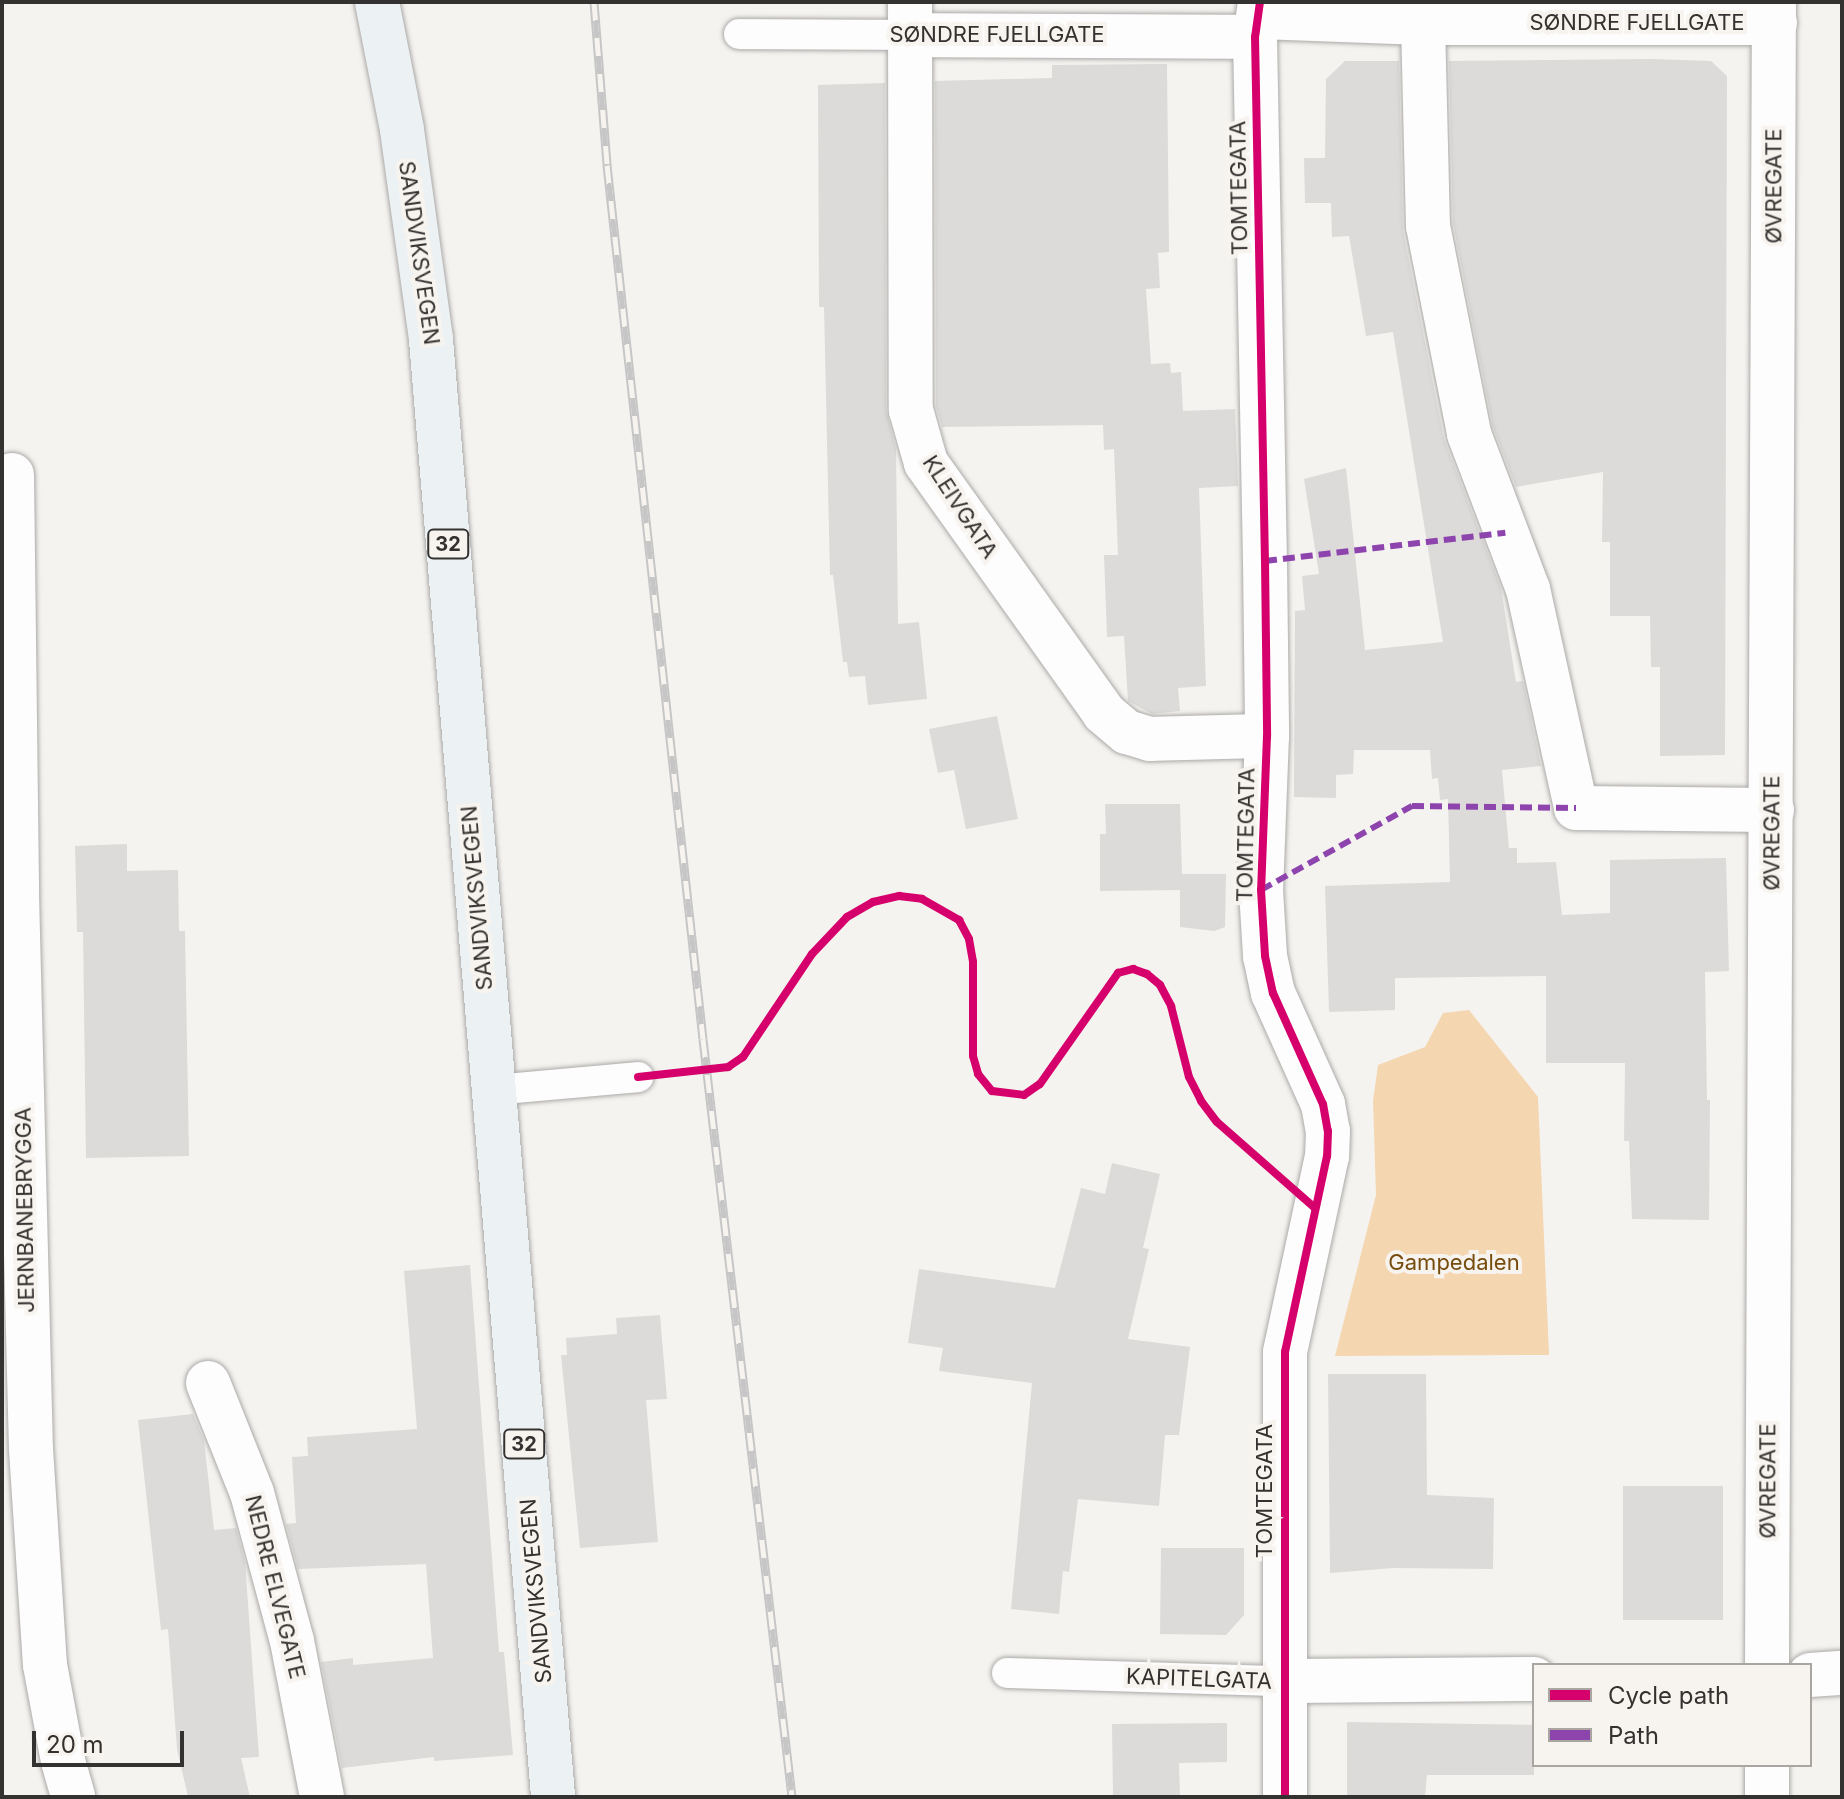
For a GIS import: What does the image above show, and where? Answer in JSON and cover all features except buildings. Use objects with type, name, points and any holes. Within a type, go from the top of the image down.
[{"type":"main road","name":"SANDVIKSVEGEN","points":[[377,2],[402,130],[431,340],[553,1797]]},
{"type":"street","name":"SØNDRE FJELLGATE","points":[[910,18],[1423,23],[1774,13]]},
{"type":"street","name":"ØVREGATE","points":[[1767,1663],[1774,13]]},
{"type":"street","name":"KLEIVGATA","points":[[910,18],[911,410],[926,463],[1104,713],[1127,732],[1150,739],[1267,736]]},
{"type":"street","name":"TOMTEGATA","points":[[1258,19],[1267,736],[1261,890],[1265,956],[1279,1006],[1315,1081],[1328,1131],[1327,1156],[1285,1352],[1285,1797]]},
{"type":"street","points":[[1423,23],[1428,226],[1469,434],[1528,589],[1576,808],[1772,810]]},
{"type":"street","name":"JERNBANEBRYGGA","points":[[12,475],[17,894],[31,1449],[45,1665],[73,1797]]},
{"type":"street","name":"NEDRE ELVEGATE","points":[[208,1383],[252,1493],[292,1641],[322,1797]]},
{"type":"street","points":[[1812,1675],[1842,1673]]},
{"type":"street","name":"KAPITELGATA","points":[[1284,1681],[1532,1679]]},
{"type":"street","points":[[1767,1767],[1767,1797]]},
{"type":"lane","name":"SØNDRE FJELLGATE","points":[[739,34],[910,18]]},
{"type":"lane","points":[[493,1090],[638,1077]]},
{"type":"lane","name":"KAPITELGATA","points":[[1007,1673],[1284,1681]]},
{"type":"green space","name":"Gampedalen","points":[[1469,1010],[1538,1097],[1549,1355],[1335,1356],[1376,1195],[1373,1101],[1378,1065],[1425,1047],[1443,1013]]},
{"type":"railway","points":[[594,2],[607,165],[703,1039],[792,1797]]},
{"type":"marked path","points":[[1265,561],[1505,533]]},
{"type":"marked path","points":[[1261,890],[1412,806],[1576,808]]},
{"type":"cycle path","points":[[1260,2],[1255,37],[1267,736],[1261,890],[1265,956],[1273,993],[1323,1104],[1328,1131],[1327,1156],[1285,1352],[1285,1797]]},
{"type":"cycle path","points":[[638,1077],[728,1067],[743,1057],[812,954],[847,917],[873,902],[899,896],[922,899],[959,920],[969,939],[973,962],[973,1056],[978,1074],[992,1091],[1024,1095],[1040,1084],[1118,973],[1133,969],[1147,974],[1160,985],[1171,1006],[1189,1077],[1201,1101],[1217,1122],[1315,1208]]}]
